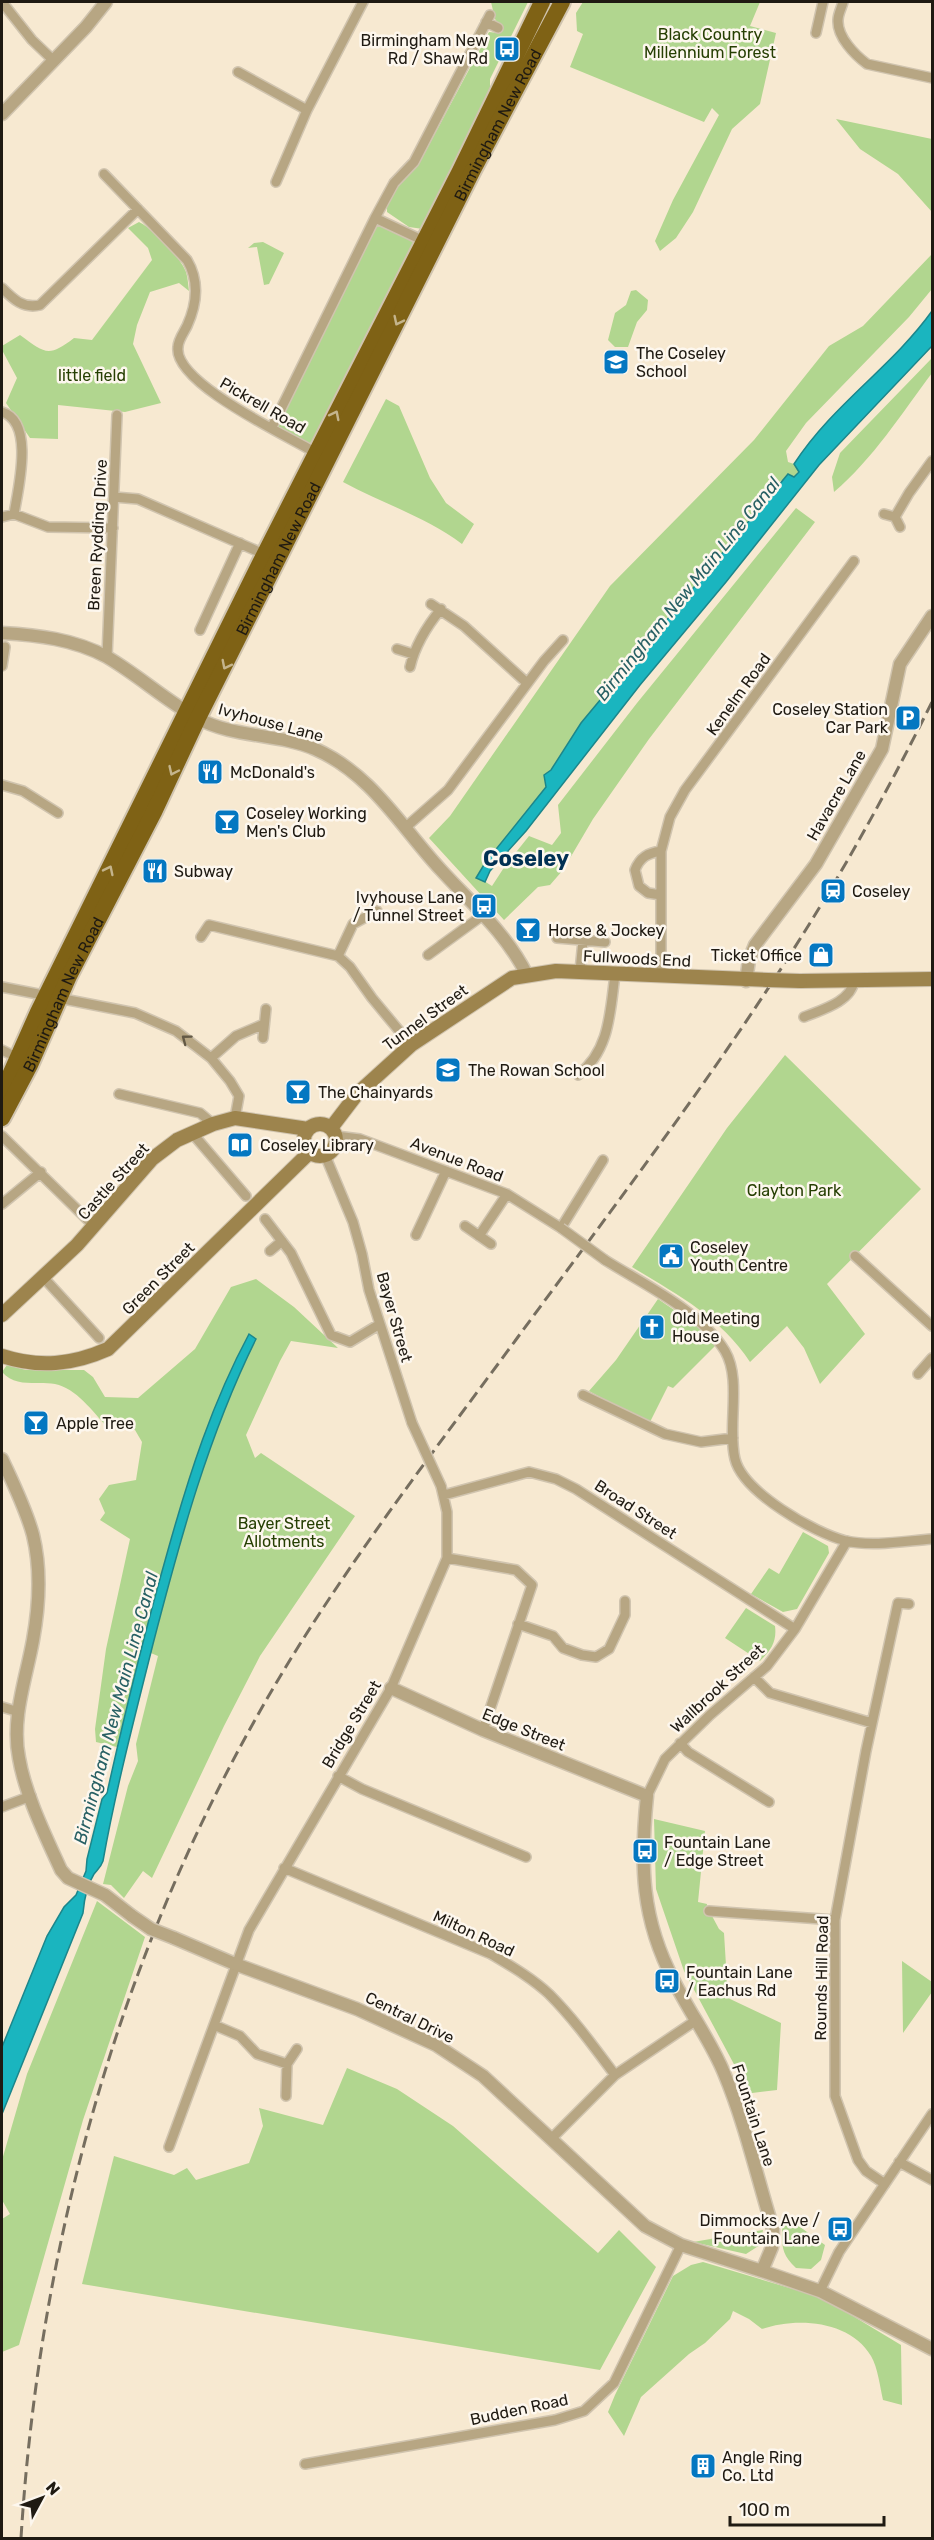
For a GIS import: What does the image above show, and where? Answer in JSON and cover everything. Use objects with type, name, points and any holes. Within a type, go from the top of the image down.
[{"type":"highway","name":"Birmingham New Road","points":[[323,456],[424,241],[542,2]]},
{"type":"highway","name":"Birmingham New Road","points":[[2,1093],[18,1058],[69,976],[154,812],[193,715],[323,456],[562,2]]},
{"type":"highway","name":"Birmingham New Road","points":[[2,1118],[54,997]]},
{"type":"main road","name":"Fullwoods End","points":[[526,975],[580,971],[615,975],[746,981],[933,979]]},
{"type":"main road","name":"Tunnel Street","points":[[325,1155],[333,1149],[333,1132],[357,1094],[411,1045],[482,996],[512,978],[526,975]]},
{"type":"main road","name":"Castle Street","points":[[2,1315],[94,1226],[152,1159],[177,1140],[213,1124],[235,1118],[308,1129]]},
{"type":"main road","points":[[325,1155],[310,1152],[304,1140],[308,1129],[316,1124],[323,1124],[333,1132]]},
{"type":"main road","name":"Green Street","points":[[2,1356],[23,1363],[56,1364],[87,1358],[108,1349],[310,1152]]},
{"type":"street","points":[[3,2],[32,40],[54,61]]},
{"type":"street","points":[[2,114],[54,61],[106,2]]},
{"type":"street","points":[[276,182],[307,110],[363,2]]},
{"type":"street","points":[[816,33],[823,2]]},
{"type":"street","points":[[843,2],[838,21],[844,38],[853,52],[867,64],[933,78]]},
{"type":"street","points":[[820,16],[838,21]]},
{"type":"street","points":[[272,428],[394,183],[414,162],[488,18],[498,28]]},
{"type":"street","points":[[238,72],[307,110]]},
{"type":"street","name":"Pickrell Road","points":[[104,174],[187,260],[192,269],[196,286],[195,305],[178,347],[181,360],[190,374],[208,391],[323,456]]},
{"type":"street","points":[[2,288],[16,301],[28,306],[40,305],[138,209]]},
{"type":"street","points":[[375,218],[424,241]]},
{"type":"street","points":[[2,412],[7,413],[15,423],[22,442],[14,514]]},
{"type":"street","name":"Breen Rydding Drive","points":[[106,657],[117,415]]},
{"type":"street","points":[[895,517],[933,461]]},
{"type":"street","points":[[114,497],[138,499],[272,558]]},
{"type":"street","points":[[2,517],[14,514],[48,526],[112,528]]},
{"type":"street","points":[[884,514],[895,517],[900,527]]},
{"type":"street","points":[[200,630],[240,543]]},
{"type":"street","name":"Kenelm Road","points":[[661,977],[661,851],[670,817],[685,790],[854,561]]},
{"type":"street","points":[[431,604],[464,626],[527,683]]},
{"type":"street","points":[[410,667],[413,654],[441,609]]},
{"type":"street","name":"Havacre Lane","points":[[746,981],[749,960],[755,945],[786,907],[816,864],[882,749],[900,664],[933,616]]},
{"type":"street","name":"Ivyhouse Lane","points":[[2,633],[41,635],[88,649],[106,657],[193,715],[235,731],[304,745],[328,755],[371,787],[440,870],[501,933],[517,955],[526,975]]},
{"type":"street","points":[[406,827],[448,790],[527,683],[563,640]]},
{"type":"street","points":[[2,662],[5,647]]},
{"type":"street","points":[[397,649],[413,654]]},
{"type":"street","points":[[2,785],[23,792],[58,813]]},
{"type":"street","points":[[661,851],[640,859],[635,870],[639,886],[648,893],[661,895]]},
{"type":"street","points":[[339,956],[353,924],[375,915]]},
{"type":"street","points":[[428,955],[483,915]]},
{"type":"street","points":[[201,937],[209,925],[339,956],[411,1045]]},
{"type":"street","points":[[556,938],[605,942]]},
{"type":"street","points":[[580,971],[583,941]]},
{"type":"street","points":[[578,1076],[586,1070],[599,1052],[606,1035],[615,975]]},
{"type":"street","points":[[804,1017],[843,998],[853,988],[854,981]]},
{"type":"street","points":[[2,987],[135,1013],[176,1031],[211,1058],[239,1096],[235,1118]]},
{"type":"street","points":[[263,1038],[266,1009]]},
{"type":"street","points":[[211,1058],[236,1036],[264,1024]]},
{"type":"street","points":[[2,1050],[18,1058]]},
{"type":"street","points":[[119,1094],[200,1113],[213,1124]]},
{"type":"street","name":"Avenue Road","points":[[333,1132],[360,1138],[507,1194],[700,1321],[726,1352],[732,1380],[733,1438],[738,1466],[755,1489],[812,1527],[847,1541],[878,1543],[933,1539]]},
{"type":"street","points":[[192,1133],[246,1196]]},
{"type":"street","points":[[2,1136],[94,1226]]},
{"type":"street","name":"Bayer Street","points":[[325,1155],[352,1222],[362,1254],[369,1290],[412,1423],[443,1490]]},
{"type":"street","points":[[561,1228],[603,1160]]},
{"type":"street","points":[[416,1235],[446,1171]]},
{"type":"street","points":[[2,1204],[41,1172]]},
{"type":"street","points":[[479,1236],[507,1194]]},
{"type":"street","points":[[266,1219],[291,1253],[331,1335],[350,1342],[380,1324]]},
{"type":"street","points":[[465,1226],[491,1245]]},
{"type":"street","points":[[270,1251],[282,1241]]},
{"type":"street","points":[[855,1256],[933,1326]]},
{"type":"street","points":[[43,1276],[99,1338]]},
{"type":"street","points":[[918,1374],[933,1358]]},
{"type":"street","points":[[583,1395],[665,1434],[701,1442],[733,1438]]},
{"type":"street","points":[[2,1459],[33,1535],[37,1612],[17,1731],[19,1758],[31,1796],[2,1807]]},
{"type":"street","name":"Broad Street","points":[[443,1490],[529,1472],[556,1479],[576,1489],[795,1629]]},
{"type":"street","name":"Bridge Street","points":[[169,2147],[249,1930],[391,1688],[447,1558],[443,1490]]},
{"type":"street","name":"Wallbrook Street","points":[[647,1796],[665,1759],[766,1666],[795,1629],[847,1541]]},
{"type":"street","points":[[447,1558],[516,1570],[532,1585],[483,1730]]},
{"type":"street","points":[[518,1624],[554,1636],[563,1648],[596,1657],[609,1649],[625,1615],[625,1600]]},
{"type":"street","name":"Rounds Hill Road","points":[[885,2184],[866,2170],[858,2160],[835,2096],[835,1920],[872,1723],[898,1603],[909,1604]]},
{"type":"street","points":[[754,1677],[770,1693],[872,1723]]},
{"type":"street","name":"Edge Street","points":[[391,1688],[483,1730],[647,1796]]},
{"type":"street","points":[[2,1707],[19,1712]]},
{"type":"street","points":[[680,1743],[688,1752],[769,1802]]},
{"type":"street","points":[[338,1776],[362,1790],[526,1857]]},
{"type":"street","name":"Central Drive","points":[[31,1796],[61,1870],[68,1878],[105,1894],[151,1929],[235,1964],[357,2009],[436,2045],[483,2076],[645,2226],[681,2245],[762,2271]]},
{"type":"street","name":"Fountain Lane","points":[[647,1796],[642,1840],[645,1897],[655,1935],[672,1979],[723,2070],[733,2093],[772,2229],[772,2247],[762,2271]]},
{"type":"street","name":"Milton Road","points":[[284,1868],[491,1954],[520,1971],[572,2018],[615,2075]]},
{"type":"street","points":[[709,1911],[727,1918],[835,1920]]},
{"type":"street","points":[[551,2139],[615,2075],[695,2021]]},
{"type":"street","points":[[214,2025],[240,2036],[257,2054],[287,2064]]},
{"type":"street","points":[[286,2096],[287,2064],[297,2049]]},
{"type":"street","points":[[820,2291],[839,2252],[933,2114]]},
{"type":"street","points":[[899,2162],[933,2180]]},
{"type":"street","name":"Budden Road","points":[[304,2464],[555,2420],[584,2411],[614,2383],[681,2245]]},
{"type":"street","points":[[762,2271],[820,2291],[933,2349]]},
{"type":"green space","points":[[491,2],[528,2],[490,79],[490,97],[423,229],[409,227],[387,212],[387,202],[397,183],[422,158],[489,32],[498,33],[501,28],[495,19]]},
{"type":"green space","name":"Black Country Millennium Forest","points":[[583,2],[760,2],[750,26],[776,33],[760,104],[732,129],[693,212],[676,238],[660,251],[655,241],[673,200],[719,115],[712,108],[704,122],[570,67],[583,34],[577,31],[576,13]]},
{"type":"green space","points":[[836,119],[932,139],[932,212],[898,174],[860,149]]},
{"type":"green space","points":[[375,218],[421,239],[316,453],[272,427]]},
{"type":"green space","name":"little field","points":[[139,222],[166,244],[183,266],[188,282],[189,291],[179,283],[150,292],[137,325],[133,344],[161,403],[125,412],[58,405],[58,439],[30,438],[6,403],[17,378],[2,346],[20,335],[35,346],[47,351],[52,351],[74,338],[92,340],[152,260],[148,248],[128,228]]},
{"type":"green space","points":[[263,242],[284,253],[269,284],[264,285],[257,247],[248,248],[254,243]]},
{"type":"green space","points":[[932,254],[932,289],[909,317],[806,423],[786,451],[788,462],[794,464],[799,471],[794,477],[780,481],[773,494],[739,535],[649,638],[602,700],[581,723],[551,770],[544,775],[546,787],[485,863],[481,879],[492,886],[529,836],[552,845],[561,833],[558,805],[637,703],[796,508],[815,522],[649,739],[593,819],[563,870],[550,885],[538,887],[504,920],[429,838],[450,816],[610,586],[754,440],[829,346],[863,326]]},
{"type":"green space","points":[[636,290],[648,300],[647,310],[637,322],[628,347],[615,347],[608,340],[615,313],[626,305],[631,291]]},
{"type":"green space","points":[[932,358],[932,373],[898,420],[862,465],[834,492],[832,477],[840,453]]},
{"type":"green space","points":[[386,399],[399,406],[430,478],[446,503],[474,524],[462,544],[419,518],[343,482]]},
{"type":"green space","name":"Clayton Park","points":[[785,1055],[921,1189],[827,1284],[865,1334],[820,1384],[804,1348],[787,1326],[750,1362],[726,1332],[712,1319],[632,1267],[727,1128]]},
{"type":"green space","name":"Bayer Street Allotments","points":[[256,1279],[294,1307],[338,1348],[291,1341],[246,1435],[255,1458],[261,1453],[355,1516],[260,1656],[152,1878],[143,1871],[124,1898],[111,1885],[103,1884],[128,1786],[138,1761],[136,1744],[158,1656],[141,1649],[117,1747],[96,1742],[95,1729],[106,1649],[130,1539],[100,1520],[105,1513],[99,1499],[109,1485],[136,1480],[142,1442],[135,1430],[106,1426],[84,1401],[63,1386],[20,1382],[2,1372],[7,1365],[26,1370],[84,1370],[93,1377],[105,1397],[138,1398],[195,1349],[231,1287]]},
{"type":"green space","points":[[658,1299],[696,1325],[717,1344],[673,1388],[668,1386],[649,1424],[589,1391],[616,1360]]},
{"type":"green space","points":[[803,1532],[828,1546],[829,1553],[797,1609],[783,1612],[751,1594],[769,1568],[779,1574]]},
{"type":"green space","points":[[746,1608],[775,1626],[772,1645],[760,1661],[725,1638]]},
{"type":"green space","points":[[654,1819],[705,1831],[698,1902],[707,1904],[706,1914],[712,1916],[724,1933],[728,1998],[781,2023],[777,2090],[744,2094],[736,2068],[684,1971],[656,1889]]},
{"type":"green space","points":[[97,1901],[145,1937],[83,2120],[19,2345],[2,2352],[2,2219],[10,2214],[2,2200],[2,2160],[27,2074]]},
{"type":"green space","points":[[902,1961],[932,1982],[932,1992],[903,2033]]},
{"type":"green space","points":[[347,2068],[397,2089],[453,2126],[598,2253],[619,2230],[656,2267],[600,2370],[82,2284],[114,2156],[174,2175],[187,2168],[196,2180],[249,2163],[263,2126],[259,2108],[323,2125]]},
{"type":"green space","points":[[782,2219],[789,2219],[825,2245],[821,2260],[811,2269],[796,2268],[786,2256],[783,2246]]},
{"type":"green space","points":[[763,2230],[760,2245],[746,2254],[693,2242]]},
{"type":"green space","points":[[703,2262],[823,2298],[901,2345],[902,2405],[883,2400],[871,2356],[862,2344],[850,2335],[821,2324],[790,2323],[762,2329],[733,2311],[730,2319],[705,2343],[689,2354],[641,2397],[624,2436],[608,2412],[615,2395],[673,2276],[691,2265]]},
{"type":"water","points":[[932,311],[932,346],[819,465],[640,685],[526,831],[490,871],[485,882],[476,878],[485,863],[546,787],[544,775],[551,770],[581,723],[788,474],[794,477],[799,472],[794,464],[826,423],[899,350]]},
{"type":"water","points":[[249,1334],[256,1339],[209,1451],[174,1566],[126,1752],[103,1861],[89,1883],[83,1913],[2,2114],[2,2047],[47,1936],[64,1907],[76,1895],[86,1871],[87,1859],[102,1799],[107,1793],[143,1641],[184,1494],[202,1440]]},
{"type":"railway","points":[[21,2538],[31,2430],[46,2322],[67,2216],[93,2111],[126,2008],[164,1907],[209,1808],[260,1711],[350,1568],[664,1138],[771,984],[856,846],[932,702]]},
{"type":"place","name":"Birmingham New Rd / Shaw Rd","points":[[507,49]]},
{"type":"place","name":"The Coseley School","points":[[616,362]]},
{"type":"place","name":"Coseley Station Car Park","points":[[908,718]]},
{"type":"place","name":"McDonald's","points":[[210,772]]},
{"type":"place","name":"Coseley Working Men's Club","points":[[227,822]]},
{"type":"place","name":"Subway","points":[[155,871]]},
{"type":"place","name":"Coseley","points":[[833,891]]},
{"type":"place","name":"Ivyhouse Lane / Tunnel Street","points":[[484,906]]},
{"type":"place","name":"Horse & Jockey","points":[[528,930]]},
{"type":"place","name":"Ticket Office","points":[[821,955]]},
{"type":"place","name":"The Rowan School","points":[[448,1070]]},
{"type":"place","name":"The Chainyards","points":[[298,1092]]},
{"type":"place","name":"Coseley Library","points":[[240,1145]]},
{"type":"place","name":"Coseley Youth Centre","points":[[671,1256]]},
{"type":"place","name":"Old Meeting House","points":[[652,1327]]},
{"type":"place","name":"Apple Tree","points":[[36,1423]]},
{"type":"place","name":"Fountain Lane / Edge Street","points":[[645,1851]]},
{"type":"place","name":"Fountain Lane / Eachus Rd","points":[[667,1981]]},
{"type":"place","name":"Dimmocks Ave / Fountain Lane","points":[[840,2229]]},
{"type":"place","name":"Angle Ring Co. Ltd","points":[[703,2466]]},
{"type":"district","name":"Coseley","points":[[526,858]]},
{"type":"water label","name":"Birmingham New Main Line Canal","points":[[688,589]]},
{"type":"water label","name":"Birmingham New Main Line Canal","points":[[116,1708]]}]
